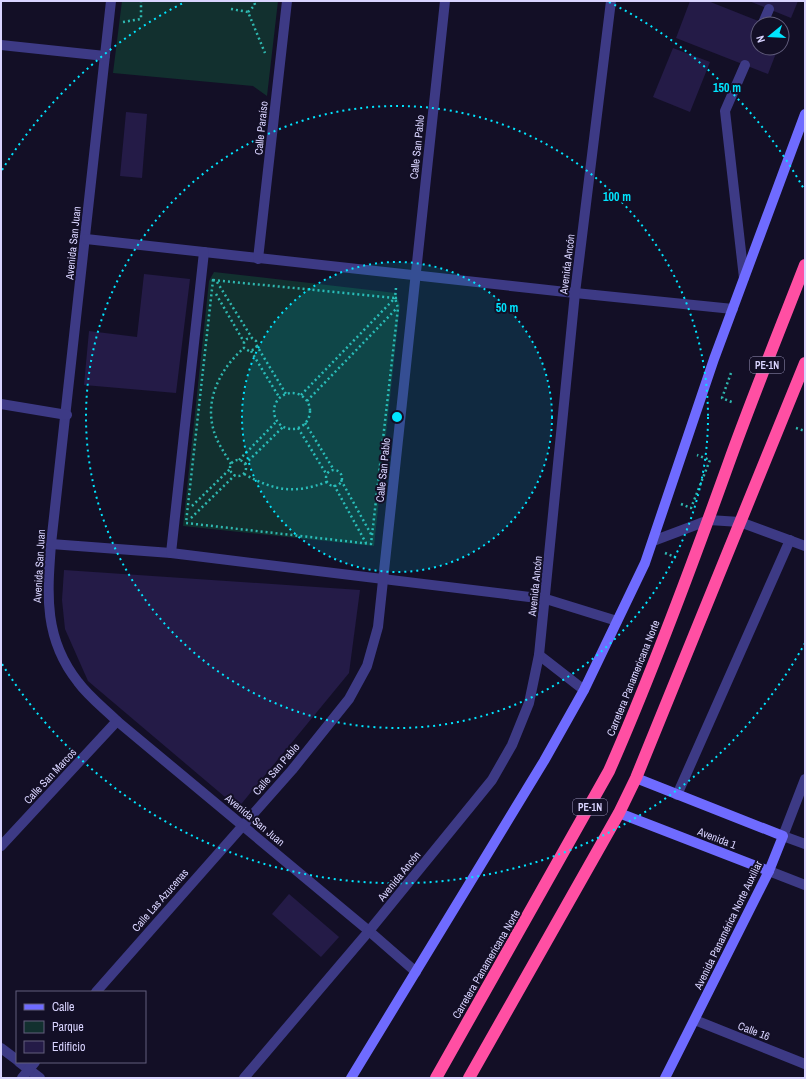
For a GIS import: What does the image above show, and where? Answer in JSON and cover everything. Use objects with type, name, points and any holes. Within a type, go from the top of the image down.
[{"type":"highway","name":"Carretera Panamericana Norte","points":[[436,1078],[609,771],[629,725],[709,520],[728,464],[805,265]]},
{"type":"highway","name":"PE-1N","points":[[470,1078],[620,814],[805,363]]},
{"type":"main road","points":[[351,1078],[544,761],[584,690],[645,563],[744,278],[805,114]]},
{"type":"main road","points":[[636,778],[783,836]]},
{"type":"main road","name":"Avenida 1","points":[[620,814],[769,871]]},
{"type":"main road","name":"Avenida Panamérica Norte Auxiliar","points":[[664,1078],[695,1020],[769,871],[783,836]]},
{"type":"street","name":"Avenida San Juan","points":[[111,1],[67,415],[51,544],[48,584],[49,617],[57,647],[67,667],[79,684],[118,722],[369,931],[416,972]]},
{"type":"street","name":"Calle Paraíso","points":[[258,258],[287,1]]},
{"type":"street","name":"Calle San Pablo","points":[[242,825],[292,770],[349,699],[367,666],[378,627],[445,1]]},
{"type":"street","name":"Avenida Ancón","points":[[244,1078],[369,931],[492,780],[512,745],[529,703],[540,655],[575,294],[611,1]]},
{"type":"street","points":[[766,16],[769,9]]},
{"type":"street","points":[[1,45],[105,56]]},
{"type":"street","points":[[744,278],[725,111],[745,65]]},
{"type":"street","points":[[86,239],[575,294],[733,309]]},
{"type":"street","points":[[171,554],[204,252]]},
{"type":"street","points":[[1,404],[67,415]]},
{"type":"street","points":[[652,540],[709,520],[740,522],[805,546]]},
{"type":"street","points":[[677,795],[790,540]]},
{"type":"street","points":[[51,544],[171,554],[384,578],[546,599],[617,621]]},
{"type":"street","points":[[540,655],[584,690]]},
{"type":"street","name":"Calle San Marcos","points":[[1,846],[118,722]]},
{"type":"street","name":"Avenida Panamérica Norte Auxiliar","points":[[783,836],[805,779]]},
{"type":"street","name":"Calle Las Azucenas","points":[[97,991],[242,825]]},
{"type":"street","points":[[783,836],[805,844]]},
{"type":"street","name":"Avenida 1","points":[[769,871],[805,885]]},
{"type":"street","name":"Calle 16","points":[[695,1020],[805,1064]]},
{"type":"street","points":[[1,1048],[16,1059]]},
{"type":"street","points":[[22,1078],[32,1066],[40,1078]]},
{"type":"path","points":[[109,22],[122,22],[141,19],[141,1]]},
{"type":"path","points":[[248,12],[255,5],[254,1]]},
{"type":"path","points":[[231,9],[248,12]]},
{"type":"path","points":[[248,12],[268,60],[280,63]]},
{"type":"path","points":[[186,523],[213,280],[395,298]]},
{"type":"path","points":[[216,280],[252,338],[256,341],[257,346],[286,394]]},
{"type":"path","points":[[212,288],[244,342],[244,348]]},
{"type":"path","points":[[186,523],[371,544],[398,308],[395,298]]},
{"type":"path","points":[[301,395],[395,298]]},
{"type":"path","points":[[307,401],[398,308]]},
{"type":"path","points":[[244,342],[247,338],[252,338]]},
{"type":"path","points":[[252,351],[257,346]]},
{"type":"path","points":[[244,348],[252,351],[279,398]]},
{"type":"path","points":[[231,464],[219,444],[213,427],[211,407],[221,374],[231,358],[244,348]]},
{"type":"path","points":[[722,398],[731,373]]},
{"type":"path","points":[[294,392],[301,395],[307,401],[310,414],[305,423],[298,428],[288,429],[277,421],[274,409],[279,398],[286,394],[294,392]]},
{"type":"path","points":[[187,511],[230,469],[231,464],[236,460],[239,460],[277,421]]},
{"type":"path","points":[[305,423],[334,470],[340,473],[341,480],[372,537]]},
{"type":"path","points":[[245,464],[283,426]]},
{"type":"path","points":[[298,428],[327,475],[327,482]]},
{"type":"path","points":[[677,502],[691,508],[710,460],[692,454]]},
{"type":"path","points":[[239,460],[245,464],[246,469],[244,474]]},
{"type":"path","points":[[230,469],[235,475],[240,476],[244,474],[271,487],[287,490],[312,487],[327,482],[334,485],[366,543]]},
{"type":"path","points":[[327,475],[328,472],[334,470]]},
{"type":"path","points":[[186,523],[235,475]]},
{"type":"path","points":[[334,485],[341,480]]},
{"type":"green space","points":[[122,1],[278,1],[267,96],[253,86],[113,73]]},
{"type":"green space","points":[[214,272],[396,293],[400,305],[374,546],[183,526],[209,281]]},
{"type":"building","points":[[690,1],[708,1],[750,18],[750,56],[775,56],[768,74],[676,38]]},
{"type":"building","points":[[749,1],[798,1],[791,18],[790,16],[786,16]]},
{"type":"building","points":[[673,48],[710,62],[690,112],[653,97]]},
{"type":"building","points":[[126,112],[147,114],[142,178],[120,176]]},
{"type":"building","points":[[144,274],[190,279],[176,393],[84,385],[89,331],[137,337]]},
{"type":"building","points":[[64,570],[360,590],[349,673],[238,808],[88,681],[65,629],[62,600]]},
{"type":"building","points":[[289,894],[339,937],[321,957],[272,914]]}]
